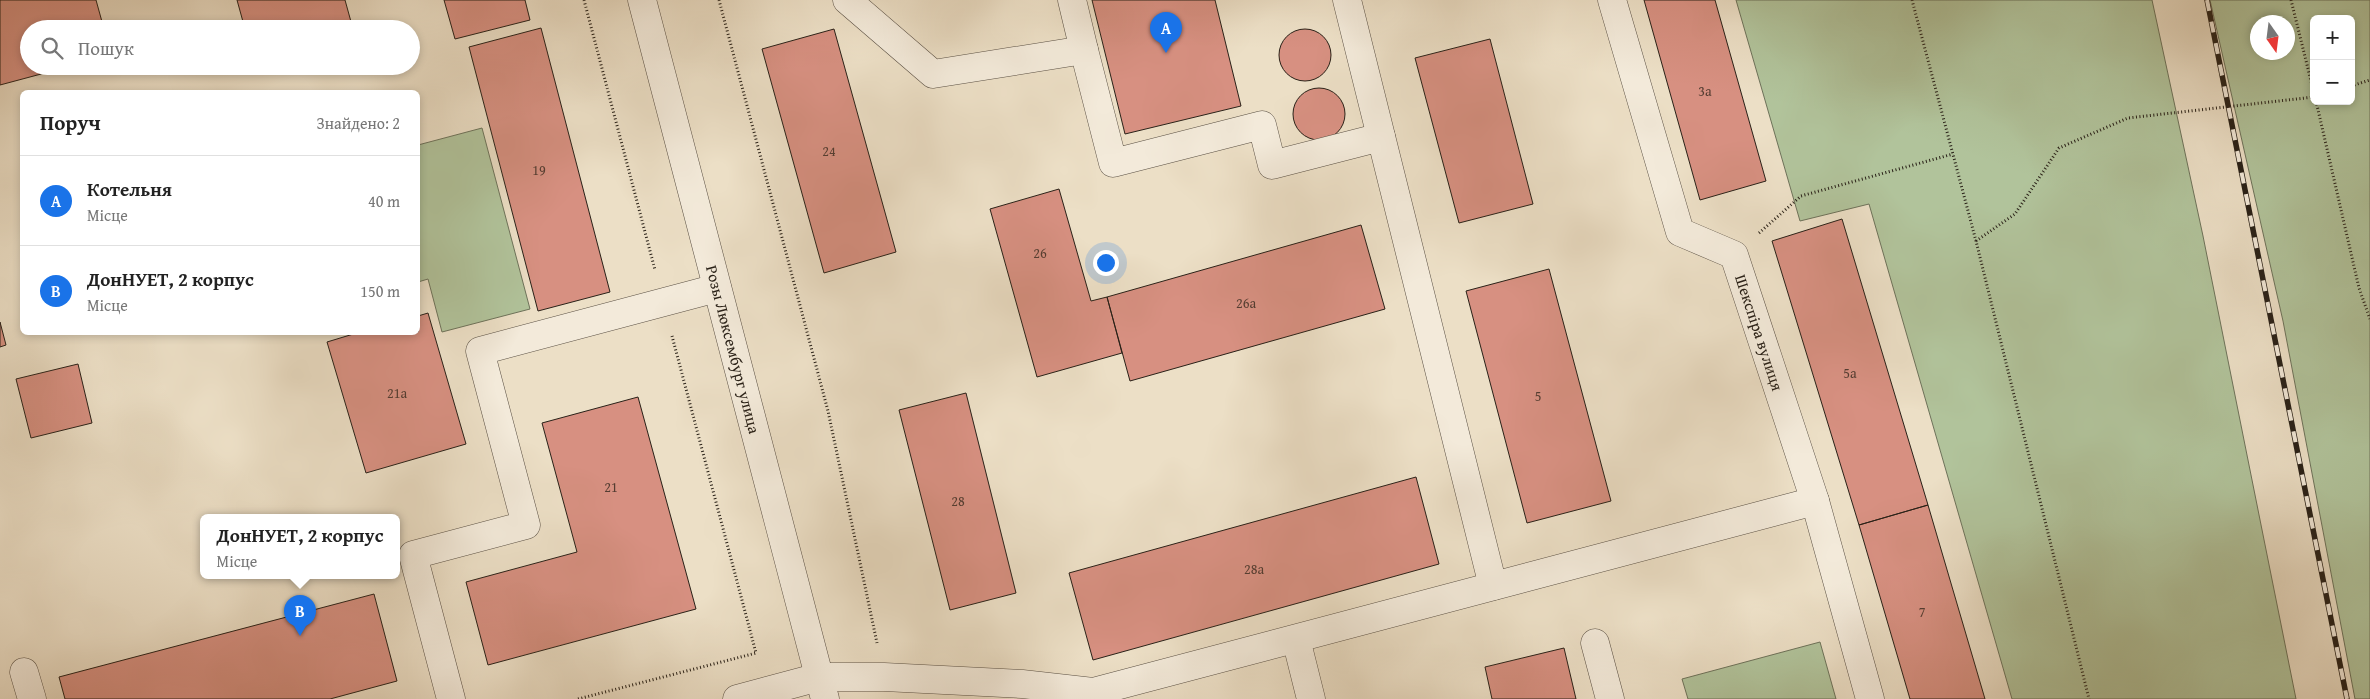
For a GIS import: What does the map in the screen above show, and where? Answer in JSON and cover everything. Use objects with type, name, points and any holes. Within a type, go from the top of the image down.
[{"type":"street","name":"Розы Люксембург улица","points":[[642,0],[822,688]]},
{"type":"street","points":[[847,0],[933,74],[1084,50]]},
{"type":"street","points":[[1072,0],[1113,163],[1262,125],[1272,165],[1381,137]]},
{"type":"street","points":[[1347,0],[1493,586]]},
{"type":"street","name":"Шекспіра вулиця","points":[[1612,0],[1680,232],[1734,255],[1815,501],[1870,699]]},
{"type":"street","points":[[451,699],[412,555],[526,525],[480,351],[717,288]]},
{"type":"street","points":[[738,699],[822,688],[884,677],[1022,684],[1093,692],[1815,501]]},
{"type":"street","points":[[1296,639],[1311,699]]},
{"type":"street","points":[[1595,643],[1610,699]]},
{"type":"street","points":[[24,672],[32,699]]},
{"type":"path","points":[[719,0],[828,411],[884,677]]},
{"type":"path","points":[[1912,0],[1976,242],[2089,699]]},
{"type":"path","points":[[2291,0],[2310,78]]},
{"type":"path","points":[[2355,85],[2370,80]]},
{"type":"path","points":[[1976,242],[2015,214],[2059,148],[2128,118],[2310,95]]},
{"type":"path","points":[[2317,105],[2359,288],[2370,320]]},
{"type":"path","points":[[1734,255],[1801,196],[1953,154]]},
{"type":"path","points":[[578,699],[756,653]]},
{"type":"green space","points":[[1736,0],[2152,0],[2203,236],[2296,699],[2012,699],[1869,204],[1800,221]]},
{"type":"green space","points":[[2210,0],[2370,0],[2370,699],[2355,699],[2283,321]]},
{"type":"green space","points":[[482,128],[530,309],[442,332],[428,279],[420,281],[420,144]]},
{"type":"green space","points":[[1820,642],[1836,699],[1688,699],[1682,679]]},
{"type":"building","points":[[0,0],[96,0],[102,20],[20,20],[20,75],[37,75],[0,85]]},
{"type":"building","points":[[237,0],[345,0],[351,20],[243,20]]},
{"type":"building","points":[[444,0],[525,0],[530,20],[455,39]]},
{"type":"building","points":[[1092,0],[1215,0],[1241,106],[1125,134]]},
{"type":"building","points":[[1644,0],[1715,0],[1766,181],[1700,200]]},
{"type":"building","points":[[541,28],[610,292],[538,311],[469,47]]},
{"type":"building","points":[[834,29],[896,252],[824,273],[762,49]]},
{"type":"building","points":[[1305,29],[1315,31],[1323,37],[1329,45],[1331,55],[1329,65],[1323,73],[1315,79],[1305,81],[1295,79],[1287,73],[1281,65],[1279,55],[1281,45],[1287,37],[1295,31]]},
{"type":"building","points":[[1490,39],[1533,204],[1459,223],[1415,58]]},
{"type":"building","points":[[1319,88],[1329,90],[1337,96],[1343,104],[1345,114],[1343,124],[1337,132],[1329,138],[1319,140],[1309,138],[1301,132],[1295,124],[1293,114],[1295,104],[1301,96],[1309,90]]},
{"type":"building","points":[[1059,189],[1091,301],[1107,297],[1122,353],[1037,377],[990,209]]},
{"type":"building","points":[[1842,219],[1928,505],[1859,525],[1772,241]]},
{"type":"building","points":[[1361,225],[1385,309],[1130,381],[1107,297]]},
{"type":"building","points":[[1549,269],[1611,501],[1527,523],[1466,291]]},
{"type":"building","points":[[428,313],[466,444],[366,473],[327,342],[350,335],[420,335],[420,315]]},
{"type":"building","points":[[0,322],[6,345],[0,347]]},
{"type":"building","points":[[78,364],[92,423],[31,438],[16,379]]},
{"type":"building","points":[[966,393],[1016,593],[950,610],[899,410]]},
{"type":"building","points":[[638,397],[696,609],[488,665],[466,582],[577,552],[542,423]]},
{"type":"building","points":[[1416,477],[1439,564],[1093,660],[1069,573]]},
{"type":"building","points":[[1928,505],[1985,699],[1910,699],[1859,525]]},
{"type":"building","points":[[374,594],[397,681],[330,699],[65,699],[59,677]]},
{"type":"building","points":[[1564,648],[1576,699],[1492,699],[1485,667]]},
{"type":"railway","points":[[2207,0],[2347,699]]},
{"type":"place","name":"Котельня","points":[[1166,53]]},
{"type":"place","name":"ДонНУЕТ, 2 корпус","points":[[300,636]]}]
